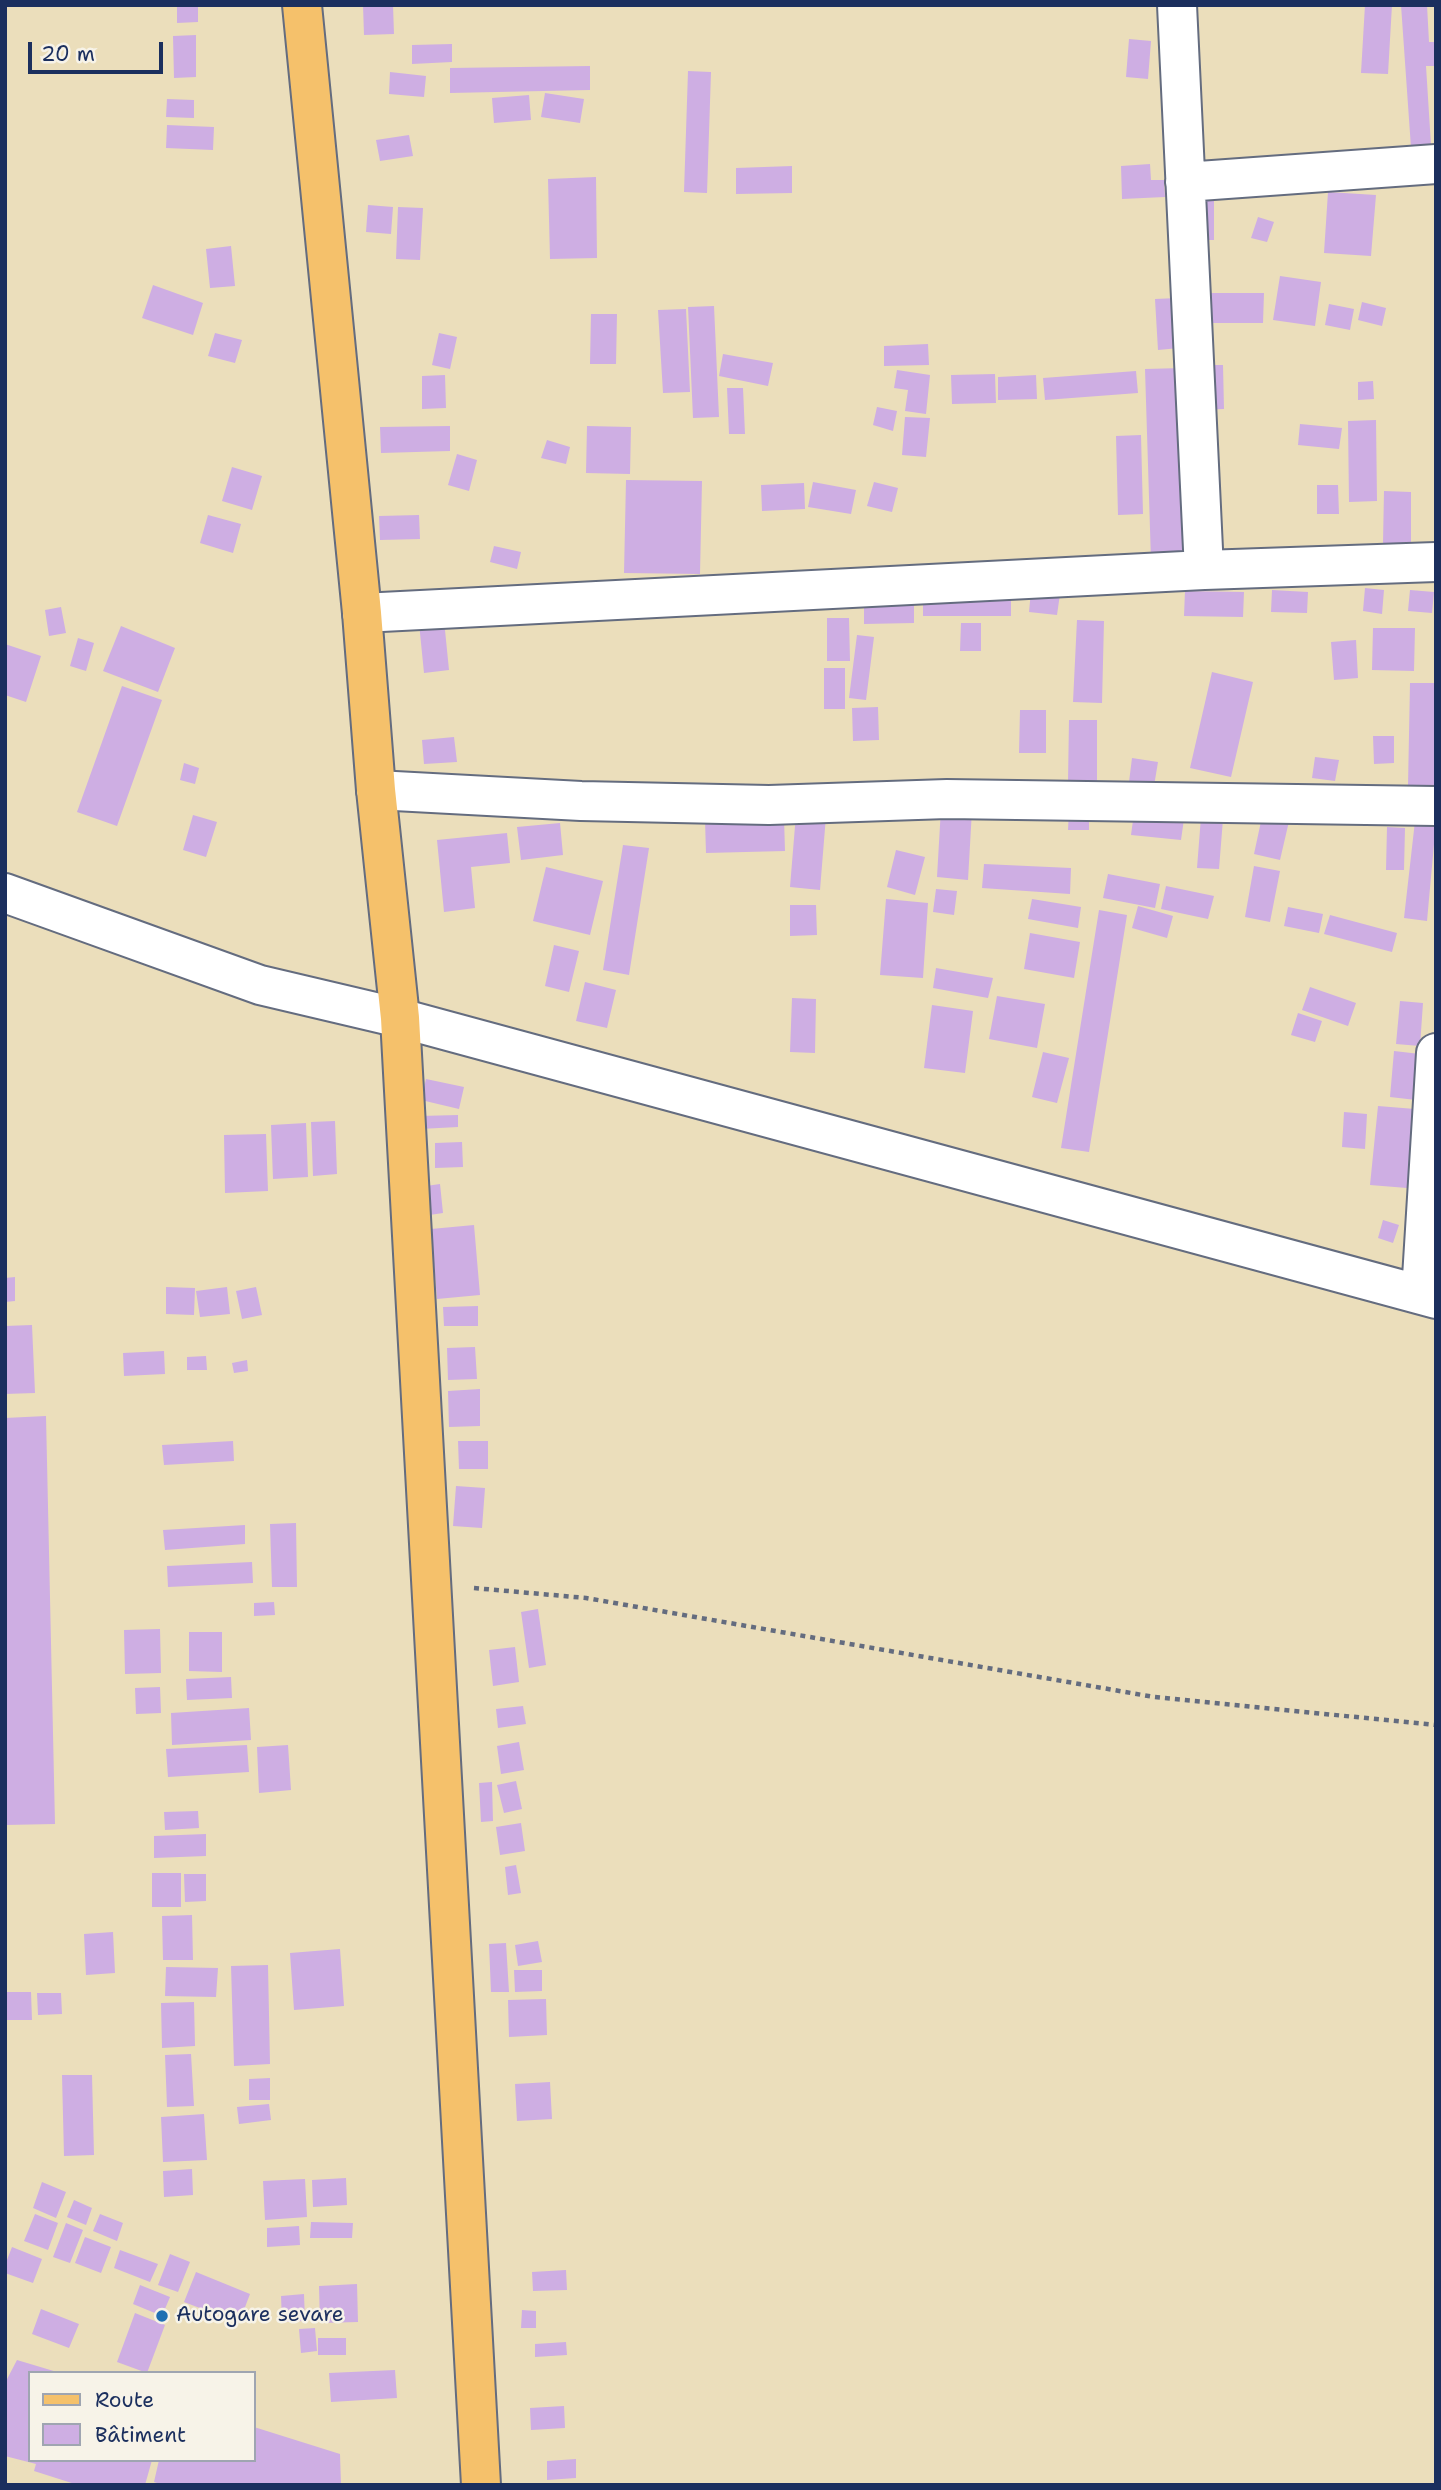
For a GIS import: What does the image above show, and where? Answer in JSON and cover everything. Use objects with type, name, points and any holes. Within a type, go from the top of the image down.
[{"type":"main road","points":[[302,5],[400,1018],[481,2485]]},
{"type":"street","points":[[1177,5],[1204,570]]},
{"type":"street","points":[[1185,182],[1436,164]]},
{"type":"street","points":[[362,613],[1204,570],[1436,562]]},
{"type":"street","points":[[376,790],[582,801],[769,805],[947,799],[1436,806]]},
{"type":"street","points":[[5,893],[260,985],[400,1018],[1428,1296],[1436,1053]]},
{"type":"path","points":[[431,1584],[586,1598],[1154,1696],[1436,1725]]},
{"type":"building","points":[[177,5],[198,5],[198,22],[177,23]]},
{"type":"building","points":[[363,5],[393,5],[394,34],[364,35]]},
{"type":"building","points":[[1365,5],[1392,5],[1388,74],[1361,73]]},
{"type":"building","points":[[1401,5],[1427,5],[1429,42],[1436,42],[1436,66],[1426,66],[1432,161],[1412,162]]},
{"type":"building","points":[[196,35],[196,77],[174,78],[173,36]]},
{"type":"building","points":[[1129,39],[1151,41],[1148,79],[1126,77]]},
{"type":"building","points":[[452,44],[452,62],[412,64],[412,45]]},
{"type":"building","points":[[590,66],[590,90],[450,93],[450,68]]},
{"type":"building","points":[[688,71],[711,72],[707,193],[684,192]]},
{"type":"building","points":[[390,72],[426,76],[424,97],[389,94]]},
{"type":"building","points":[[545,93],[584,99],[580,123],[541,117]]},
{"type":"building","points":[[529,95],[531,120],[494,123],[492,98]]},
{"type":"building","points":[[167,99],[194,100],[194,118],[166,117]]},
{"type":"building","points":[[167,125],[214,127],[213,150],[166,148]]},
{"type":"building","points":[[409,135],[413,156],[380,161],[376,140]]},
{"type":"building","points":[[1150,164],[1151,180],[1164,180],[1165,197],[1122,199],[1121,166]]},
{"type":"building","points":[[792,166],[792,193],[736,194],[736,168]]},
{"type":"building","points":[[596,177],[597,258],[550,259],[548,179]]},
{"type":"building","points":[[1328,192],[1376,195],[1371,256],[1324,253]]},
{"type":"building","points":[[1192,194],[1214,195],[1214,240],[1192,240]]},
{"type":"building","points":[[368,205],[393,207],[391,234],[366,232]]},
{"type":"building","points":[[398,207],[423,208],[420,260],[396,259]]},
{"type":"building","points":[[1258,217],[1274,222],[1267,242],[1251,238]]},
{"type":"building","points":[[231,246],[235,286],[210,288],[206,249]]},
{"type":"building","points":[[1280,276],[1321,282],[1315,326],[1273,320]]},
{"type":"building","points":[[153,285],[203,303],[193,335],[142,318]]},
{"type":"building","points":[[1198,293],[1264,293],[1263,323],[1197,323]]},
{"type":"building","points":[[1177,298],[1179,348],[1158,350],[1155,299]]},
{"type":"building","points":[[1362,302],[1386,308],[1382,326],[1358,320]]},
{"type":"building","points":[[1329,304],[1354,309],[1350,330],[1325,325]]},
{"type":"building","points":[[714,306],[719,417],[693,418],[688,307]]},
{"type":"building","points":[[686,309],[690,392],[663,393],[658,310]]},
{"type":"building","points":[[591,314],[617,314],[616,364],[590,364]]},
{"type":"building","points":[[215,333],[242,340],[235,363],[208,356]]},
{"type":"building","points":[[439,333],[457,337],[450,369],[432,365]]},
{"type":"building","points":[[928,344],[929,365],[884,366],[884,346]]},
{"type":"building","points":[[723,354],[773,363],[768,386],[719,376]]},
{"type":"building","points":[[1197,365],[1223,365],[1224,409],[1198,410]]},
{"type":"building","points":[[1182,368],[1187,560],[1151,561],[1145,369]]},
{"type":"building","points":[[897,370],[930,375],[926,414],[905,411],[908,390],[894,388]]},
{"type":"building","points":[[1136,371],[1138,393],[1045,400],[1043,378]]},
{"type":"building","points":[[995,374],[996,403],[952,404],[951,375]]},
{"type":"building","points":[[445,375],[446,408],[422,409],[422,376]]},
{"type":"building","points":[[1036,375],[1037,399],[998,400],[998,377]]},
{"type":"building","points":[[1373,381],[1374,399],[1358,400],[1358,382]]},
{"type":"building","points":[[727,388],[743,388],[745,434],[729,434]]},
{"type":"building","points":[[877,407],[897,411],[893,431],[873,425]]},
{"type":"building","points":[[905,417],[930,418],[926,457],[902,455]]},
{"type":"building","points":[[1376,420],[1377,501],[1349,502],[1348,421]]},
{"type":"building","points":[[1300,424],[1342,428],[1339,449],[1298,445]]},
{"type":"building","points":[[450,426],[450,451],[381,453],[380,427]]},
{"type":"building","points":[[587,426],[631,427],[630,474],[586,473]]},
{"type":"building","points":[[1141,435],[1143,514],[1118,515],[1116,436]]},
{"type":"building","points":[[547,440],[570,447],[566,464],[541,458]]},
{"type":"building","points":[[457,454],[477,460],[469,491],[448,485]]},
{"type":"building","points":[[232,467],[262,476],[252,510],[222,501]]},
{"type":"building","points":[[626,480],[702,481],[700,574],[624,573]]},
{"type":"building","points":[[813,482],[856,490],[851,514],[808,507]]},
{"type":"building","points":[[874,482],[898,488],[892,512],[867,506]]},
{"type":"building","points":[[804,483],[805,509],[762,511],[761,485]]},
{"type":"building","points":[[1317,485],[1338,485],[1339,514],[1317,514]]},
{"type":"building","points":[[1384,491],[1411,492],[1411,543],[1383,543]]},
{"type":"building","points":[[208,515],[241,524],[233,553],[200,543]]},
{"type":"building","points":[[419,515],[420,539],[380,540],[379,516]]},
{"type":"building","points":[[494,546],[521,552],[517,569],[490,562]]},
{"type":"building","points":[[1365,588],[1384,590],[1382,614],[1363,611]]},
{"type":"building","points":[[1272,590],[1308,592],[1307,613],[1271,612]]},
{"type":"building","points":[[1410,590],[1434,592],[1432,613],[1408,611]]},
{"type":"building","points":[[1031,591],[1060,594],[1057,615],[1029,612]]},
{"type":"building","points":[[1185,591],[1244,592],[1243,617],[1184,616]]},
{"type":"building","points":[[1011,595],[1011,616],[923,616],[923,596]]},
{"type":"building","points":[[864,597],[914,597],[914,623],[864,624]]},
{"type":"building","points":[[61,607],[66,633],[49,636],[45,610]]},
{"type":"building","points":[[827,618],[849,618],[850,661],[827,661]]},
{"type":"building","points":[[444,620],[449,670],[424,673],[419,623]]},
{"type":"building","points":[[1077,620],[1104,621],[1102,703],[1073,702]]},
{"type":"building","points":[[961,623],[981,623],[981,651],[960,651]]},
{"type":"building","points":[[121,626],[175,648],[158,692],[103,671]]},
{"type":"building","points":[[1373,628],[1415,628],[1414,671],[1372,670]]},
{"type":"building","points":[[857,635],[874,637],[866,700],[849,698]]},
{"type":"building","points":[[78,638],[94,643],[86,671],[70,666]]},
{"type":"building","points":[[1356,640],[1358,678],[1334,680],[1331,642]]},
{"type":"building","points":[[5,644],[41,656],[26,702],[5,695]]},
{"type":"building","points":[[824,668],[845,668],[845,709],[824,709]]},
{"type":"building","points":[[1212,672],[1253,682],[1231,777],[1190,768]]},
{"type":"building","points":[[1410,683],[1436,683],[1436,786],[1408,786]]},
{"type":"building","points":[[122,686],[162,700],[117,826],[77,812]]},
{"type":"building","points":[[878,707],[879,740],[853,741],[852,708]]},
{"type":"building","points":[[1020,710],[1046,710],[1046,753],[1019,753]]},
{"type":"building","points":[[1069,720],[1097,720],[1097,783],[1068,782]]},
{"type":"building","points":[[1373,736],[1394,736],[1394,763],[1374,764]]},
{"type":"building","points":[[454,737],[457,762],[424,764],[422,740]]},
{"type":"building","points":[[1315,757],[1339,760],[1335,781],[1312,778]]},
{"type":"building","points":[[1132,758],[1158,762],[1154,786],[1129,782]]},
{"type":"building","points":[[184,763],[199,768],[195,784],[180,780]]},
{"type":"building","points":[[941,808],[972,810],[968,880],[937,877]]},
{"type":"building","points":[[1069,810],[1089,810],[1089,830],[1068,830]]},
{"type":"building","points":[[1263,812],[1290,817],[1280,860],[1254,854]]},
{"type":"building","points":[[1134,813],[1184,819],[1181,840],[1131,835]]},
{"type":"building","points":[[796,814],[826,816],[820,890],[790,887]]},
{"type":"building","points":[[193,815],[217,822],[206,857],[183,850]]},
{"type":"building","points":[[1201,817],[1223,819],[1219,869],[1197,868]]},
{"type":"building","points":[[784,818],[785,851],[706,853],[705,820]]},
{"type":"building","points":[[1415,821],[1436,822],[1427,921],[1404,918]]},
{"type":"building","points":[[560,823],[563,855],[521,860],[517,827]]},
{"type":"building","points":[[1387,827],[1405,828],[1404,870],[1386,870]]},
{"type":"building","points":[[507,833],[510,863],[471,867],[475,908],[444,912],[437,840]]},
{"type":"building","points":[[623,845],[649,848],[629,975],[603,970]]},
{"type":"building","points":[[896,850],[925,857],[915,895],[887,887]]},
{"type":"building","points":[[984,864],[1071,868],[1070,894],[982,888]]},
{"type":"building","points":[[1254,866],[1280,871],[1270,922],[1245,917]]},
{"type":"building","points":[[546,867],[603,881],[590,935],[533,921]]},
{"type":"building","points":[[1108,874],[1160,884],[1155,908],[1103,898]]},
{"type":"building","points":[[1166,886],[1214,896],[1208,919],[1161,909]]},
{"type":"building","points":[[936,889],[957,891],[954,915],[933,912]]},
{"type":"building","points":[[886,899],[928,903],[923,978],[880,975]]},
{"type":"building","points":[[1032,899],[1081,907],[1078,928],[1028,919]]},
{"type":"building","points":[[790,905],[816,905],[817,935],[790,936]]},
{"type":"building","points":[[1138,906],[1173,916],[1167,938],[1132,928]]},
{"type":"building","points":[[1288,907],[1323,914],[1319,933],[1284,926]]},
{"type":"building","points":[[1099,910],[1127,915],[1089,1152],[1061,1148]]},
{"type":"building","points":[[1330,915],[1397,933],[1392,952],[1324,934]]},
{"type":"building","points":[[1030,933],[1080,942],[1074,978],[1024,969]]},
{"type":"building","points":[[554,945],[579,951],[569,992],[545,986]]},
{"type":"building","points":[[936,968],[993,978],[988,998],[933,988]]},
{"type":"building","points":[[585,982],[616,990],[607,1028],[576,1021]]},
{"type":"building","points":[[1310,987],[1356,1003],[1348,1026],[1302,1010]]},
{"type":"building","points":[[997,996],[1045,1004],[1037,1048],[989,1039]]},
{"type":"building","points":[[792,998],[816,999],[815,1053],[790,1052]]},
{"type":"building","points":[[1400,1001],[1423,1003],[1420,1046],[1396,1044]]},
{"type":"building","points":[[932,1005],[973,1011],[965,1073],[924,1068]]},
{"type":"building","points":[[1298,1013],[1322,1021],[1315,1042],[1291,1035]]},
{"type":"building","points":[[1394,1051],[1420,1054],[1416,1100],[1390,1097]]},
{"type":"building","points":[[1043,1052],[1069,1058],[1057,1103],[1032,1097]]},
{"type":"building","points":[[426,1079],[464,1087],[459,1109],[421,1100]]},
{"type":"building","points":[[1378,1106],[1415,1109],[1407,1188],[1370,1185]]},
{"type":"building","points":[[1344,1112],[1367,1114],[1365,1149],[1342,1147]]},
{"type":"building","points":[[458,1115],[458,1127],[420,1129],[420,1116]]},
{"type":"building","points":[[335,1121],[337,1174],[313,1176],[311,1122]]},
{"type":"building","points":[[306,1123],[308,1177],[273,1179],[271,1125]]},
{"type":"building","points":[[266,1134],[268,1191],[225,1193],[224,1135]]},
{"type":"building","points":[[462,1142],[463,1167],[435,1168],[435,1143]]},
{"type":"building","points":[[440,1184],[443,1213],[423,1216],[419,1187]]},
{"type":"building","points":[[1383,1220],[1399,1225],[1393,1243],[1378,1238]]},
{"type":"building","points":[[474,1225],[480,1295],[437,1299],[431,1229]]},
{"type":"building","points":[[15,1277],[15,1301],[5,1302],[5,1278]]},
{"type":"building","points":[[166,1287],[195,1288],[194,1315],[166,1314]]},
{"type":"building","points":[[227,1287],[230,1314],[200,1317],[196,1291]]},
{"type":"building","points":[[256,1287],[262,1315],[242,1319],[236,1291]]},
{"type":"building","points":[[478,1306],[478,1326],[444,1326],[443,1307]]},
{"type":"building","points":[[32,1325],[35,1393],[5,1394],[5,1326]]},
{"type":"building","points":[[475,1347],[477,1379],[448,1380],[447,1348]]},
{"type":"building","points":[[164,1351],[165,1374],[124,1376],[123,1353]]},
{"type":"building","points":[[206,1356],[207,1370],[187,1370],[187,1357]]},
{"type":"building","points":[[247,1360],[248,1371],[234,1373],[232,1363]]},
{"type":"building","points":[[480,1389],[480,1426],[449,1427],[448,1391]]},
{"type":"building","points":[[46,1416],[55,1824],[5,1825],[5,1418]]},
{"type":"building","points":[[233,1441],[234,1461],[164,1465],[162,1445]]},
{"type":"building","points":[[458,1441],[488,1441],[488,1469],[459,1469]]},
{"type":"building","points":[[456,1486],[485,1488],[482,1528],[453,1526]]},
{"type":"building","points":[[296,1523],[297,1587],[272,1587],[270,1524]]},
{"type":"building","points":[[245,1525],[245,1544],[165,1550],[163,1530]]},
{"type":"building","points":[[252,1562],[253,1583],[168,1587],[167,1566]]},
{"type":"building","points":[[274,1602],[275,1615],[254,1616],[254,1603]]},
{"type":"building","points":[[538,1609],[546,1665],[529,1668],[521,1612]]},
{"type":"building","points":[[160,1629],[161,1673],[125,1674],[124,1630]]},
{"type":"building","points":[[189,1632],[222,1632],[222,1672],[189,1671]]},
{"type":"building","points":[[515,1647],[519,1682],[493,1686],[489,1650]]},
{"type":"building","points":[[231,1677],[232,1698],[187,1700],[186,1679]]},
{"type":"building","points":[[160,1687],[161,1713],[136,1714],[135,1688]]},
{"type":"building","points":[[523,1706],[526,1724],[498,1728],[496,1709]]},
{"type":"building","points":[[249,1708],[251,1740],[172,1745],[171,1713]]},
{"type":"building","points":[[519,1742],[524,1770],[501,1774],[497,1746]]},
{"type":"building","points":[[247,1745],[249,1772],[168,1777],[166,1749]]},
{"type":"building","points":[[288,1745],[291,1790],[259,1793],[257,1747]]},
{"type":"building","points":[[516,1781],[522,1809],[504,1813],[497,1785]]},
{"type":"building","points":[[492,1782],[493,1821],[481,1822],[479,1783]]},
{"type":"building","points":[[198,1811],[199,1828],[165,1830],[164,1812]]},
{"type":"building","points":[[521,1823],[525,1851],[500,1855],[496,1827]]},
{"type":"building","points":[[206,1834],[206,1856],[154,1858],[154,1836]]},
{"type":"building","points":[[516,1865],[521,1893],[508,1895],[505,1867]]},
{"type":"building","points":[[152,1873],[181,1873],[181,1907],[152,1907]]},
{"type":"building","points":[[184,1874],[206,1874],[206,1901],[185,1902]]},
{"type":"building","points":[[192,1915],[193,1960],[163,1960],[162,1916]]},
{"type":"building","points":[[113,1932],[115,1973],[86,1975],[84,1934]]},
{"type":"building","points":[[538,1941],[542,1962],[518,1966],[515,1945]]},
{"type":"building","points":[[506,1943],[509,1992],[491,1992],[489,1944]]},
{"type":"building","points":[[340,1949],[344,2006],[294,2010],[290,1953]]},
{"type":"building","points":[[268,1965],[270,2064],[234,2066],[231,1966]]},
{"type":"building","points":[[166,1967],[218,1968],[216,1997],[165,1996]]},
{"type":"building","points":[[514,1970],[542,1970],[542,1991],[515,1992]]},
{"type":"building","points":[[5,1992],[31,1992],[32,2020],[5,2020]]},
{"type":"building","points":[[37,1993],[61,1993],[62,2014],[38,2015]]},
{"type":"building","points":[[546,1999],[547,2035],[509,2037],[508,2000]]},
{"type":"building","points":[[194,2002],[195,2046],[162,2048],[161,2003]]},
{"type":"building","points":[[191,2054],[194,2106],[167,2107],[165,2055]]},
{"type":"building","points":[[62,2075],[92,2075],[94,2155],[64,2156]]},
{"type":"building","points":[[270,2078],[270,2100],[249,2100],[249,2079]]},
{"type":"building","points":[[550,2082],[552,2119],[517,2121],[515,2084]]},
{"type":"building","points":[[269,2104],[271,2120],[239,2124],[237,2107]]},
{"type":"building","points":[[204,2114],[207,2160],[163,2162],[161,2117]]},
{"type":"building","points":[[192,2169],[193,2195],[164,2197],[163,2171]]},
{"type":"building","points":[[346,2178],[347,2205],[313,2207],[312,2180]]},
{"type":"building","points":[[305,2179],[307,2217],[265,2220],[263,2181]]},
{"type":"building","points":[[42,2182],[66,2192],[56,2218],[33,2208]]},
{"type":"building","points":[[74,2200],[92,2208],[86,2225],[67,2217]]},
{"type":"building","points":[[35,2214],[58,2223],[48,2250],[24,2241]]},
{"type":"building","points":[[100,2214],[123,2223],[117,2241],[93,2231]]},
{"type":"building","points":[[311,2222],[353,2223],[352,2238],[310,2238]]},
{"type":"building","points":[[66,2223],[83,2230],[70,2263],[53,2257]]},
{"type":"building","points":[[299,2226],[300,2245],[267,2247],[267,2228]]},
{"type":"building","points":[[85,2237],[111,2247],[101,2273],[75,2263]]},
{"type":"building","points":[[12,2247],[42,2259],[33,2283],[5,2273]]},
{"type":"building","points":[[120,2250],[158,2264],[150,2282],[114,2268]]},
{"type":"building","points":[[170,2254],[190,2262],[178,2292],[158,2285]]},
{"type":"building","points":[[566,2270],[567,2290],[533,2291],[532,2272]]},
{"type":"building","points":[[196,2272],[250,2294],[239,2323],[184,2302]]},
{"type":"building","points":[[357,2284],[358,2322],[320,2323],[319,2286]]},
{"type":"building","points":[[140,2285],[170,2297],[162,2316],[133,2304]]},
{"type":"building","points":[[304,2294],[305,2321],[282,2322],[281,2296]]},
{"type":"building","points":[[41,2309],[79,2324],[69,2348],[32,2334]]},
{"type":"building","points":[[522,2310],[536,2311],[536,2328],[521,2328]]},
{"type":"building","points":[[135,2313],[165,2325],[148,2371],[117,2362]]},
{"type":"building","points":[[315,2328],[317,2351],[301,2353],[299,2329]]},
{"type":"building","points":[[318,2338],[346,2338],[346,2355],[318,2355]]},
{"type":"building","points":[[566,2342],[567,2355],[535,2357],[535,2344]]},
{"type":"building","points":[[17,2360],[54,2371],[28,2371],[28,2462],[5,2456],[5,2383]]},
{"type":"building","points":[[395,2370],[397,2398],[331,2402],[329,2373]]},
{"type":"building","points":[[564,2406],[565,2428],[531,2430],[530,2408]]},
{"type":"building","points":[[256,2428],[340,2454],[341,2485],[163,2485],[154,2482],[159,2462],[256,2462]]},
{"type":"building","points":[[576,2459],[576,2478],[547,2480],[547,2461]]},
{"type":"building","points":[[28,2462],[151,2462],[145,2485],[78,2485],[34,2471],[36,2464]]},
{"type":"place","name":"Autogare sevare","points":[[162,2316]]}]
